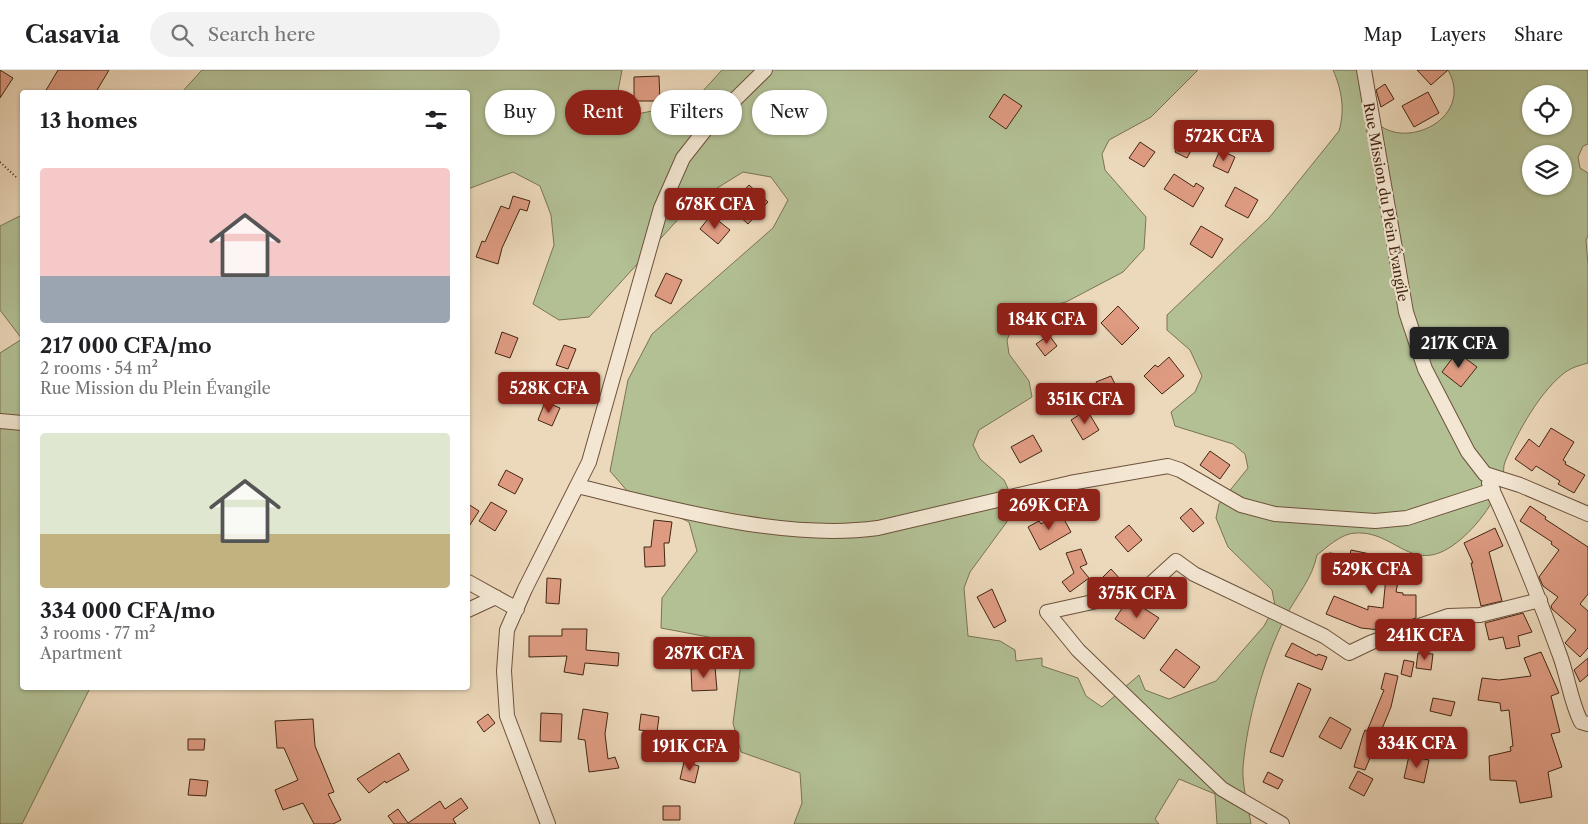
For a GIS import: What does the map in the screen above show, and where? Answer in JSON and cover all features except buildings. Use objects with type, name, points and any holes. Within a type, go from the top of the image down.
[{"type":"street","points":[[548,824],[507,716],[504,672],[507,630],[589,462],[661,208],[683,158],[709,124],[765,70]]},
{"type":"street","name":"Rue Mission du Plein Évangile","points":[[1364,70],[1406,312],[1425,369],[1468,452],[1485,474],[1493,490],[1540,600],[1561,656],[1575,711],[1582,722],[1588,724]]},
{"type":"street","points":[[0,421],[20,423]]},
{"type":"street","points":[[577,486],[687,513],[751,523],[850,532],[878,528],[1070,483],[1168,466],[1180,470],[1241,505],[1284,515],[1375,521],[1407,518],[1493,490]]},
{"type":"street","points":[[1485,474],[1520,485],[1588,514]]},
{"type":"street","points":[[1282,824],[1222,789],[1078,650],[1047,612],[1143,591],[1176,561],[1194,574],[1324,636],[1349,653],[1372,642],[1448,616],[1480,615],[1540,600]]},
{"type":"street","points":[[470,583],[516,609]]},
{"type":"street","points":[[470,609],[496,597]]},
{"type":"path","points":[[0,162],[16,177]]},
{"type":"green space","points":[[202,70],[622,70],[618,90],[565,90],[565,135],[641,135],[641,113],[651,111],[651,135],[742,135],[742,90],[704,90],[722,70],[1198,70],[1151,117],[1109,140],[1102,154],[1105,170],[1146,217],[1144,249],[1123,272],[1066,302],[1037,309],[1013,326],[1007,340],[1009,354],[1029,381],[1032,397],[979,430],[973,445],[980,459],[1004,480],[1017,508],[970,572],[964,588],[968,636],[1000,641],[1015,650],[1016,661],[1042,658],[1042,666],[1078,678],[1086,696],[1102,707],[1139,675],[1145,690],[1169,699],[1216,681],[1264,626],[1275,606],[1272,590],[1228,547],[1216,518],[1219,504],[1248,468],[1245,454],[1233,444],[1175,426],[1171,412],[1195,392],[1202,376],[1190,350],[1167,330],[1167,315],[1269,218],[1339,131],[1342,100],[1333,70],[1368,70],[1363,90],[1368,110],[1379,125],[1394,132],[1410,133],[1427,128],[1441,119],[1451,106],[1454,89],[1448,70],[1588,70],[1588,144],[1583,146],[1578,157],[1580,168],[1588,173],[1588,236],[1586,240],[1588,265],[1588,363],[1567,371],[1557,379],[1539,400],[1523,425],[1510,451],[1504,464],[1500,487],[1490,506],[1476,524],[1452,546],[1438,553],[1425,556],[1414,554],[1370,534],[1356,533],[1345,535],[1317,555],[1308,579],[1290,608],[1278,633],[1264,670],[1248,729],[1243,774],[1251,824],[1217,824],[1215,794],[1179,779],[1155,819],[1159,824],[794,824],[802,803],[800,773],[741,752],[733,723],[741,663],[719,639],[661,628],[662,598],[697,551],[689,522],[629,493],[610,471],[628,380],[652,334],[773,228],[788,200],[771,177],[743,172],[693,203],[589,317],[559,320],[533,304],[554,245],[551,215],[540,186],[513,172],[470,188],[470,90],[184,90]]},
{"type":"green space","points":[[20,216],[20,336],[0,310],[0,226]]},
{"type":"green space","points":[[20,340],[20,690],[89,690],[22,824],[0,824],[0,353]]}]
